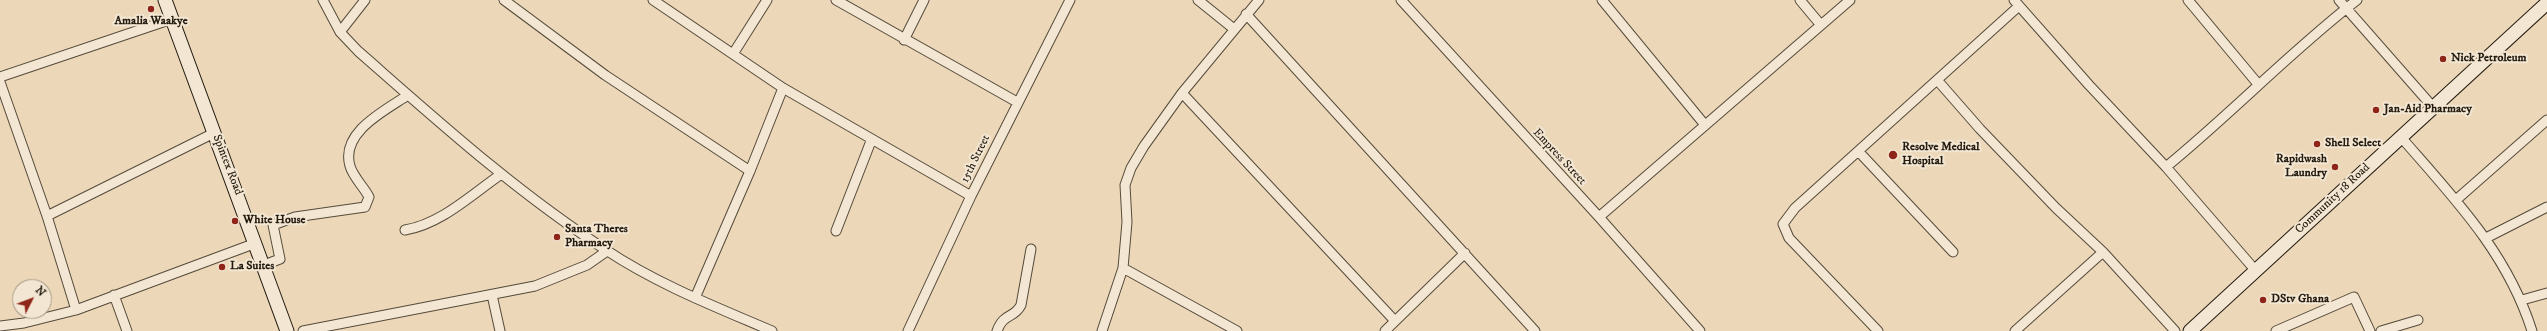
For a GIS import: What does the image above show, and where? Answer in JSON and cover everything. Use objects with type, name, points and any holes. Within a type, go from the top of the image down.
[{"type":"main road","name":"Spintex Road","points":[[165,0],[256,243],[287,331]]},
{"type":"main road","name":"Community 18 Road","points":[[2190,331],[2432,106],[2547,3]]},
{"type":"street","points":[[323,0],[340,32],[358,51],[500,175],[607,251],[695,298],[772,331]]},
{"type":"street","points":[[340,32],[365,0]]},
{"type":"street","points":[[504,0],[605,75],[750,171]]},
{"type":"street","points":[[653,0],[783,88],[871,141],[971,196]]},
{"type":"street","points":[[733,54],[767,0]]},
{"type":"street","points":[[836,0],[904,40],[1017,102]]},
{"type":"street","points":[[904,40],[924,0]]},
{"type":"street","name":"15th Street","points":[[908,331],[1017,102],[1070,0]]},
{"type":"street","points":[[1198,0],[1234,29]]},
{"type":"street","points":[[1102,331],[1123,268],[1128,222],[1125,185],[1131,168],[1144,146],[1182,93],[1259,0]]},
{"type":"street","name":"Empress Street","points":[[1401,0],[1599,217],[1700,331]]},
{"type":"street","points":[[1602,0],[1705,125]]},
{"type":"street","points":[[1800,0],[1820,24]]},
{"type":"street","points":[[1599,217],[1820,24],[1850,0]]},
{"type":"street","points":[[2188,0],[2258,84]]},
{"type":"street","points":[[2339,0],[2432,106]]},
{"type":"street","points":[[2166,167],[2211,129],[2258,84],[2357,0]]},
{"type":"street","points":[[1878,331],[1789,238],[1783,224],[1795,208],[1938,81],[2016,3],[2166,167],[2256,270]]},
{"type":"street","points":[[1246,14],[1535,331]]},
{"type":"street","points":[[0,77],[172,19]]},
{"type":"street","points":[[1938,81],[2056,208],[2103,252],[2175,331]]},
{"type":"street","points":[[0,82],[47,216],[76,310]]},
{"type":"street","points":[[695,298],[750,171],[783,88]]},
{"type":"street","points":[[1182,93],[1395,321]]},
{"type":"street","points":[[264,265],[280,259],[273,225],[295,218],[365,207],[369,197],[350,167],[349,151],[359,131],[373,118],[408,95]]},
{"type":"street","points":[[2456,200],[2547,120]]},
{"type":"street","points":[[47,216],[214,133]]},
{"type":"street","points":[[2400,136],[2456,200],[2486,238],[2522,300],[2532,331]]},
{"type":"street","points":[[836,231],[871,141]]},
{"type":"street","points":[[1859,152],[1954,252]]},
{"type":"street","points":[[405,230],[418,228],[442,215],[500,175]]},
{"type":"street","points":[[2486,238],[2547,207]]},
{"type":"street","points":[[0,326],[24,323],[76,310],[256,243]]},
{"type":"street","points":[[996,331],[1004,317],[1018,310],[1021,305],[1031,249]]},
{"type":"street","points":[[303,331],[535,286],[562,277],[588,265],[607,251]]},
{"type":"street","points":[[2014,331],[2103,252]]},
{"type":"street","points":[[1385,331],[1465,253]]},
{"type":"street","points":[[1123,268],[1237,331]]},
{"type":"street","points":[[2522,300],[2547,293]]},
{"type":"street","points":[[114,295],[127,331]]},
{"type":"street","points":[[492,295],[500,331]]},
{"type":"street","points":[[2276,331],[2354,297],[2370,331]]},
{"type":"street","points":[[2381,331],[2418,320]]},
{"type":"place","name":"Amalia Waakye","points":[[151,9]]},
{"type":"place","name":"Nick Petroleum","points":[[2443,59]]},
{"type":"place","name":"Jan-Aid Pharmacy","points":[[2376,110]]},
{"type":"place","name":"Shell Select","points":[[2317,144]]},
{"type":"place","name":"Resolve Medical Hospital","points":[[1893,155]]},
{"type":"place","name":"Rapidwash Laundry","points":[[2335,167]]},
{"type":"place","name":"White House","points":[[235,221]]},
{"type":"place","name":"Santa Theres Pharmacy","points":[[557,237]]},
{"type":"place","name":"La Suites","points":[[222,267]]},
{"type":"place","name":"DStv Ghana","points":[[2263,300]]}]
